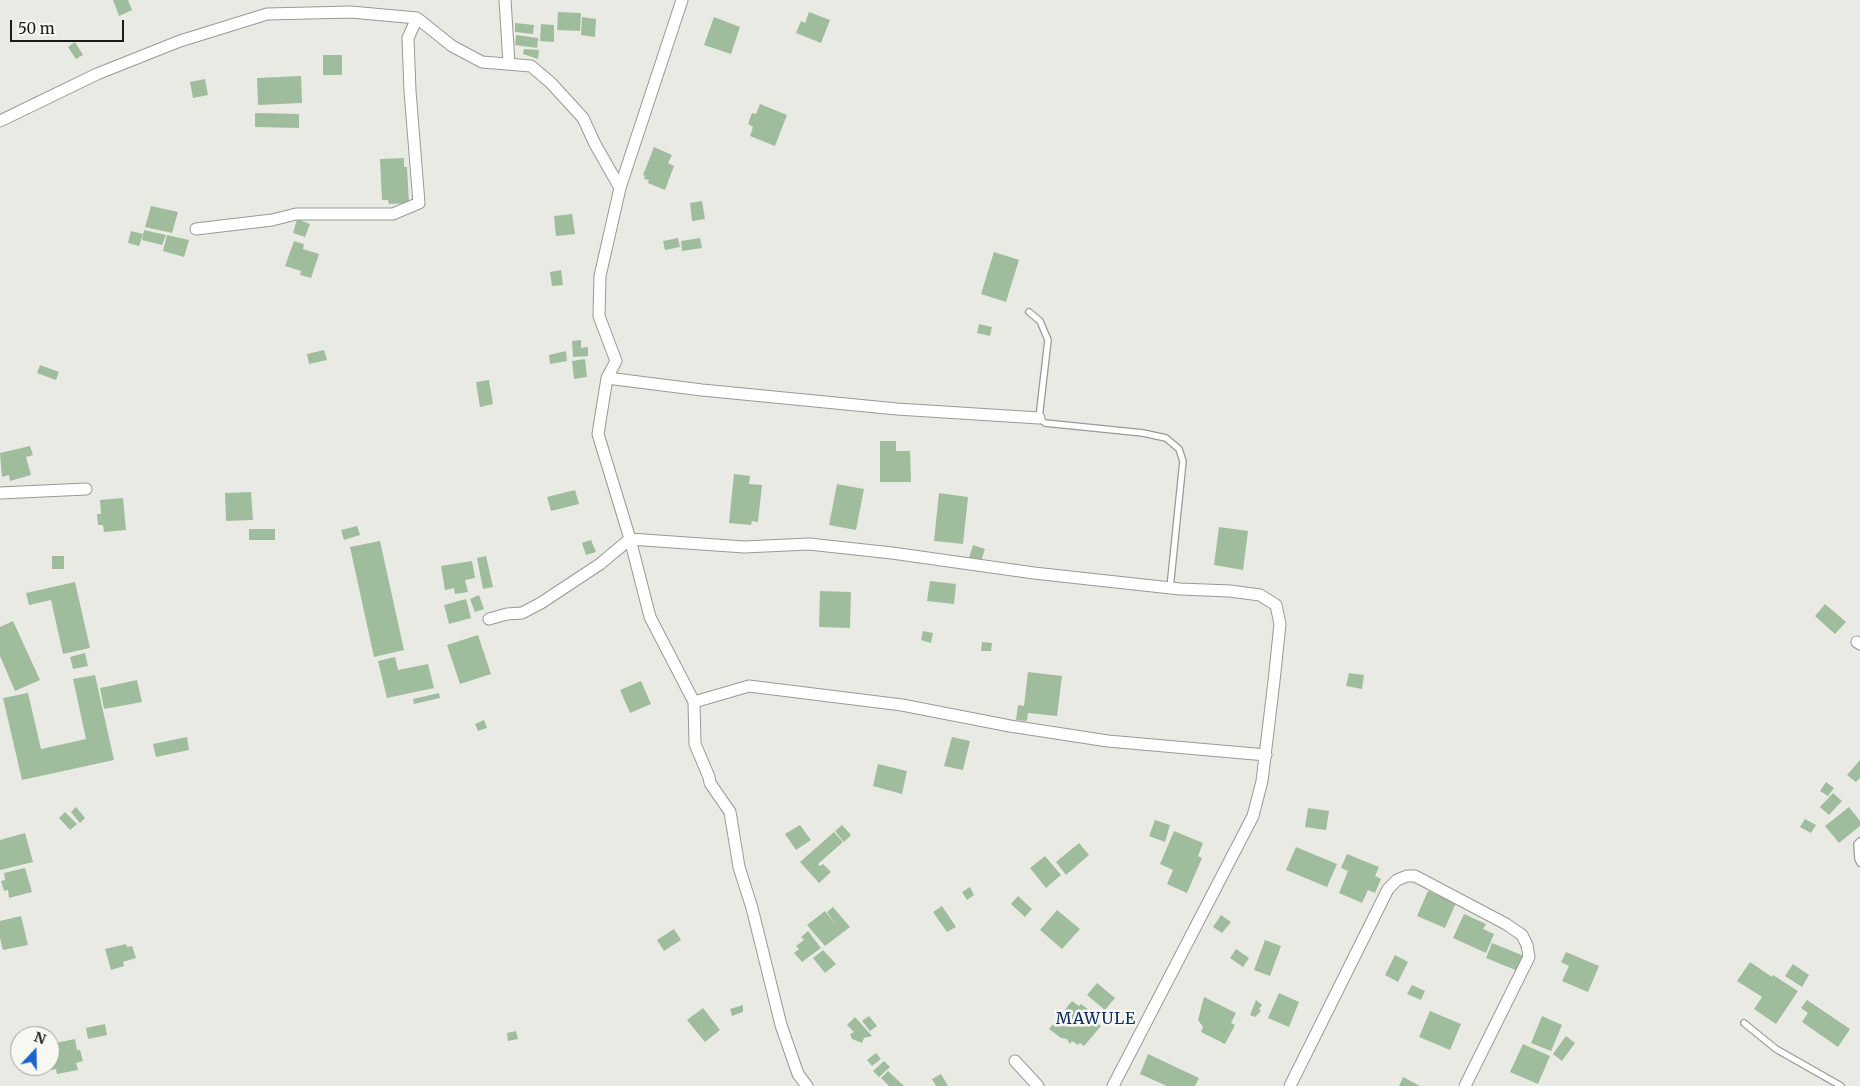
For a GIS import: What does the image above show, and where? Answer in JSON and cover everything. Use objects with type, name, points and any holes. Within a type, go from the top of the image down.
[{"type":"street","points":[[505,0],[509,63]]},
{"type":"street","points":[[682,0],[620,188],[600,276],[599,316],[616,362],[607,378],[598,434],[630,539],[650,618],[694,702],[695,744],[710,783],[730,812],[740,867],[781,1025],[798,1074],[807,1086]]},
{"type":"street","points":[[0,121],[97,74],[180,41],[267,14],[351,12],[417,18],[452,46],[482,62],[531,66],[583,118],[595,144],[620,188]]},
{"type":"street","points":[[196,229],[272,220],[296,214],[393,214],[419,203],[410,92],[408,38],[417,18]]},
{"type":"street","points":[[607,378],[702,390],[868,406],[1039,418]]},
{"type":"street","points":[[0,493],[86,490]]},
{"type":"street","points":[[489,619],[506,614],[522,613],[541,603],[600,564],[630,539],[744,546],[810,544],[1170,588],[1230,591],[1260,595],[1276,605],[1280,624],[1266,755],[1262,781],[1253,816],[1113,1086]]},
{"type":"street","points":[[694,702],[749,686],[902,705],[1010,726],[1108,741],[1266,755]]},
{"type":"street","points":[[1290,1086],[1388,889],[1397,880],[1406,876],[1415,876],[1506,924],[1522,935],[1527,944],[1529,957],[1465,1086]]},
{"type":"street","points":[[1015,1061],[1038,1086]]},
{"type":"lane","points":[[1029,312],[1040,321],[1048,340],[1039,418],[1045,423],[1143,433],[1166,438],[1179,448],[1183,461],[1170,588]]},
{"type":"lane","points":[[1860,841],[1857,844],[1860,863]]},
{"type":"lane","points":[[1744,1023],[1776,1049],[1841,1086]]},
{"type":"building","points":[[113,0],[128,0],[132,10],[119,16]]},
{"type":"building","points":[[558,12],[581,13],[580,31],[557,30]]},
{"type":"building","points":[[809,12],[830,20],[821,43],[796,33],[801,21],[805,23]]},
{"type":"building","points":[[582,17],[596,19],[595,37],[581,35]]},
{"type":"building","points":[[714,17],[740,27],[731,54],[704,45]]},
{"type":"building","points":[[515,23],[534,25],[533,34],[515,32]]},
{"type":"building","points":[[541,24],[554,25],[554,42],[540,41]]},
{"type":"building","points":[[516,35],[538,38],[537,48],[515,45]]},
{"type":"building","points":[[75,42],[83,55],[76,59],[68,47]]},
{"type":"building","points":[[524,49],[539,50],[538,59],[523,54]]},
{"type":"building","points":[[323,55],[342,55],[342,75],[323,75]]},
{"type":"building","points":[[301,76],[302,103],[258,105],[257,78]]},
{"type":"building","points":[[205,79],[208,95],[193,98],[190,82]]},
{"type":"building","points":[[760,104],[787,115],[775,146],[750,136],[753,127],[748,124],[752,113],[756,114]]},
{"type":"building","points":[[255,113],[299,114],[299,128],[255,127]]},
{"type":"building","points":[[654,147],[672,155],[668,163],[674,166],[665,190],[648,183],[649,180],[644,179],[645,176],[643,175]]},
{"type":"building","points":[[404,158],[404,167],[407,167],[409,203],[389,204],[388,200],[382,200],[380,159]]},
{"type":"building","points":[[702,201],[705,219],[692,221],[690,203]]},
{"type":"building","points":[[151,206],[178,212],[172,233],[145,227]]},
{"type":"building","points":[[572,214],[575,234],[556,236],[554,216]]},
{"type":"building","points":[[297,219],[310,224],[305,237],[293,233]]},
{"type":"building","points":[[144,230],[166,235],[162,245],[142,240]]},
{"type":"building","points":[[131,231],[143,234],[139,246],[128,243]]},
{"type":"building","points":[[167,235],[189,240],[184,257],[163,251]]},
{"type":"building","points":[[678,238],[680,247],[665,250],[663,241]]},
{"type":"building","points":[[700,238],[702,248],[682,251],[681,241]]},
{"type":"building","points":[[294,241],[304,244],[303,249],[319,254],[311,278],[300,275],[301,271],[285,266]]},
{"type":"building","points":[[994,252],[1019,260],[1006,302],[981,294]]},
{"type":"building","points":[[561,270],[563,285],[552,286],[550,272]]},
{"type":"building","points":[[979,324],[992,327],[990,336],[977,333]]},
{"type":"building","points":[[581,340],[581,348],[588,347],[588,356],[573,357],[572,341]]},
{"type":"building","points":[[324,350],[327,360],[309,364],[307,354]]},
{"type":"building","points":[[566,351],[567,361],[550,364],[549,355]]},
{"type":"building","points":[[585,359],[587,377],[574,379],[572,361]]},
{"type":"building","points":[[40,365],[59,372],[56,380],[37,373]]},
{"type":"building","points":[[489,380],[493,404],[480,407],[476,382]]},
{"type":"building","points":[[880,441],[896,441],[896,451],[910,451],[911,482],[880,482]]},
{"type":"building","points":[[30,446],[33,455],[26,457],[31,475],[10,481],[9,475],[2,477],[0,453]]},
{"type":"building","points":[[734,474],[750,476],[749,484],[762,485],[758,522],[752,521],[751,525],[729,523]]},
{"type":"building","points":[[837,484],[864,489],[856,530],[829,525]]},
{"type":"building","points":[[575,490],[579,504],[551,511],[547,497]]},
{"type":"building","points":[[251,492],[253,520],[226,521],[225,493]]},
{"type":"building","points":[[939,493],[968,497],[963,544],[934,541]]},
{"type":"building","points":[[123,498],[126,530],[104,532],[103,525],[98,525],[97,514],[101,514],[100,500]]},
{"type":"building","points":[[357,526],[360,535],[344,540],[341,530]]},
{"type":"building","points":[[1219,527],[1248,531],[1243,570],[1214,565]]},
{"type":"building","points":[[249,529],[275,529],[275,540],[249,540]]},
{"type":"building","points":[[591,540],[596,552],[586,555],[582,543]]},
{"type":"building","points":[[380,541],[404,650],[374,657],[350,547]]},
{"type":"building","points":[[973,545],[985,549],[981,561],[969,558]]},
{"type":"building","points":[[52,556],[64,556],[64,569],[52,569]]},
{"type":"building","points":[[486,556],[493,587],[483,589],[477,558]]},
{"type":"building","points":[[472,561],[475,578],[465,580],[468,592],[455,594],[454,588],[445,590],[441,566]]},
{"type":"building","points":[[930,581],[956,584],[954,604],[927,601]]},
{"type":"building","points":[[75,582],[90,648],[63,654],[51,600],[29,605],[26,593]]},
{"type":"building","points":[[820,591],[851,592],[850,628],[819,627]]},
{"type":"building","points":[[479,595],[484,609],[475,612],[470,599]]},
{"type":"building","points":[[466,599],[471,618],[449,624],[444,605]]},
{"type":"building","points":[[1825,604],[1846,622],[1835,634],[1815,616]]},
{"type":"building","points":[[13,621],[40,680],[15,691],[0,656],[0,627]]},
{"type":"building","points":[[923,631],[933,633],[931,643],[921,640]]},
{"type":"building","points":[[478,635],[491,674],[460,684],[447,645]]},
{"type":"building","points":[[982,642],[992,643],[991,651],[981,651]]},
{"type":"building","points":[[85,653],[88,666],[73,669],[70,657]]},
{"type":"building","points":[[395,657],[398,670],[428,664],[434,688],[387,698],[378,661]]},
{"type":"building","points":[[1028,672],[1062,676],[1057,716],[1028,713],[1027,721],[1016,720],[1018,705],[1024,706]]},
{"type":"building","points":[[1349,673],[1364,675],[1362,689],[1346,686]]},
{"type":"building","points":[[95,675],[114,760],[22,780],[3,698],[28,693],[41,749],[86,739],[73,679]]},
{"type":"building","points":[[137,680],[142,702],[104,709],[100,688]]},
{"type":"building","points":[[641,681],[651,704],[630,713],[620,690]]},
{"type":"building","points":[[439,693],[440,698],[414,704],[413,699]]},
{"type":"building","points":[[484,720],[487,728],[478,731],[475,724]]},
{"type":"building","points":[[187,737],[189,750],[156,757],[153,744]]},
{"type":"building","points":[[952,737],[970,741],[963,770],[944,766]]},
{"type":"building","points":[[1860,760],[1860,778],[1856,782],[1847,775]]},
{"type":"building","points":[[878,764],[907,771],[902,794],[873,786]]},
{"type":"building","points":[[1826,782],[1834,788],[1828,796],[1820,791]]},
{"type":"building","points":[[1833,793],[1842,801],[1829,815],[1820,807]]},
{"type":"building","points":[[76,807],[85,818],[80,823],[71,812]]},
{"type":"building","points":[[1849,807],[1860,821],[1860,826],[1839,843],[1825,826]]},
{"type":"building","points":[[1308,808],[1329,811],[1326,830],[1305,827]]},
{"type":"building","points":[[65,812],[77,824],[70,830],[59,818]]},
{"type":"building","points":[[1805,819],[1816,825],[1811,833],[1800,827]]},
{"type":"building","points":[[1155,820],[1170,825],[1165,842],[1149,836]]},
{"type":"building","points":[[800,825],[811,840],[796,850],[785,834]]},
{"type":"building","points":[[842,825],[851,835],[844,842],[835,831]]},
{"type":"building","points":[[1174,831],[1203,843],[1198,856],[1202,858],[1187,893],[1167,884],[1173,870],[1160,864]]},
{"type":"building","points":[[834,832],[843,842],[818,864],[820,866],[823,864],[831,872],[819,883],[800,862]]},
{"type":"building","points":[[25,833],[33,862],[0,870],[0,840]]},
{"type":"building","points":[[1079,843],[1089,855],[1066,875],[1056,862]]},
{"type":"building","points":[[1296,847],[1337,864],[1327,887],[1286,870]]},
{"type":"building","points":[[1347,854],[1379,867],[1375,876],[1381,879],[1375,893],[1368,890],[1362,903],[1339,893],[1348,871],[1341,868]]},
{"type":"building","points":[[1045,856],[1061,875],[1046,888],[1030,868]]},
{"type":"building","points":[[25,868],[32,892],[9,898],[8,890],[4,891],[1,881],[5,880],[4,873]]},
{"type":"building","points":[[970,887],[974,895],[967,900],[962,892]]},
{"type":"building","points":[[1428,891],[1456,903],[1445,928],[1417,916]]},
{"type":"building","points":[[1018,896],[1032,909],[1025,917],[1011,904]]},
{"type":"building","points":[[942,906],[956,927],[947,932],[933,912]]},
{"type":"building","points":[[833,907],[850,927],[825,946],[807,925],[825,911],[836,925],[827,912]]},
{"type":"building","points":[[1057,910],[1080,929],[1062,949],[1040,930]]},
{"type":"building","points":[[1464,914],[1486,924],[1483,929],[1494,934],[1486,953],[1453,938]]},
{"type":"building","points":[[1221,915],[1231,922],[1222,933],[1213,927]]},
{"type":"building","points":[[21,916],[28,945],[3,950],[0,938],[0,921]]},
{"type":"building","points":[[674,929],[681,940],[664,951],[657,940]]},
{"type":"building","points":[[808,931],[821,948],[802,962],[794,953],[799,949],[796,946],[804,940],[801,937]]},
{"type":"building","points":[[1265,940],[1281,946],[1270,976],[1254,970]]},
{"type":"building","points":[[1492,943],[1524,956],[1518,971],[1486,958]]},
{"type":"building","points":[[126,944],[127,947],[132,946],[136,958],[123,962],[124,966],[111,970],[105,949]]},
{"type":"building","points":[[1236,949],[1249,958],[1243,967],[1230,958]]},
{"type":"building","points":[[823,950],[836,964],[825,973],[813,958]]},
{"type":"building","points":[[1566,952],[1599,966],[1588,992],[1562,981],[1569,966],[1561,962]]},
{"type":"building","points":[[1395,955],[1408,962],[1398,982],[1385,975]]},
{"type":"building","points":[[1750,962],[1798,991],[1776,1024],[1754,1009],[1762,997],[1737,981]]},
{"type":"building","points":[[1793,964],[1809,975],[1802,987],[1785,976]]},
{"type":"building","points":[[1097,983],[1115,998],[1105,1010],[1087,995]]},
{"type":"building","points":[[1412,985],[1425,991],[1421,1000],[1407,994]]},
{"type":"building","points":[[1279,993],[1299,1002],[1289,1027],[1268,1018]]},
{"type":"building","points":[[1204,997],[1236,1013],[1231,1023],[1235,1025],[1225,1044],[1201,1032],[1203,1027],[1198,1020]]},
{"type":"building","points":[[1256,1000],[1262,1005],[1259,1009],[1261,1011],[1255,1017],[1250,1015]]},
{"type":"building","points":[[1807,1000],[1850,1029],[1838,1047],[1802,1022],[1808,1013],[1801,1008]]},
{"type":"building","points":[[1072,1001],[1079,1006],[1081,1004],[1093,1013],[1090,1017],[1101,1026],[1084,1046],[1072,1041],[1070,1044],[1067,1039],[1061,1038],[1049,1029]]},
{"type":"building","points":[[743,1005],[743,1012],[732,1016],[730,1009]]},
{"type":"building","points":[[703,1008],[720,1030],[705,1042],[687,1020]]},
{"type":"building","points":[[1430,1011],[1461,1024],[1450,1050],[1419,1037]]},
{"type":"building","points":[[869,1016],[877,1026],[870,1031],[862,1021]]},
{"type":"building","points":[[1542,1016],[1562,1025],[1551,1051],[1531,1043]]},
{"type":"building","points":[[855,1017],[872,1036],[864,1038],[862,1043],[852,1039],[850,1034],[854,1032],[847,1025]]},
{"type":"building","points":[[105,1024],[107,1035],[88,1039],[86,1028]]},
{"type":"building","points":[[516,1031],[518,1039],[508,1041],[507,1033]]},
{"type":"building","points":[[1566,1036],[1575,1043],[1562,1061],[1553,1054]]},
{"type":"building","points":[[75,1039],[77,1050],[80,1050],[83,1061],[76,1063],[78,1070],[60,1073],[60,1042]]},
{"type":"building","points":[[1523,1044],[1550,1056],[1538,1084],[1510,1072]]},
{"type":"building","points":[[876,1053],[881,1059],[872,1066],[867,1060]]},
{"type":"building","points":[[1148,1054],[1199,1078],[1195,1086],[1167,1086],[1140,1074]]},
{"type":"building","points":[[884,1061],[890,1067],[879,1077],[873,1071]]},
{"type":"building","points":[[888,1071],[904,1086],[889,1086],[881,1078]]},
{"type":"building","points":[[941,1074],[948,1086],[936,1086],[932,1079]]},
{"type":"building","points":[[1403,1077],[1420,1086],[1399,1086]]},
{"type":"district","name":"MAWULE","points":[[1096,1019]]}]
